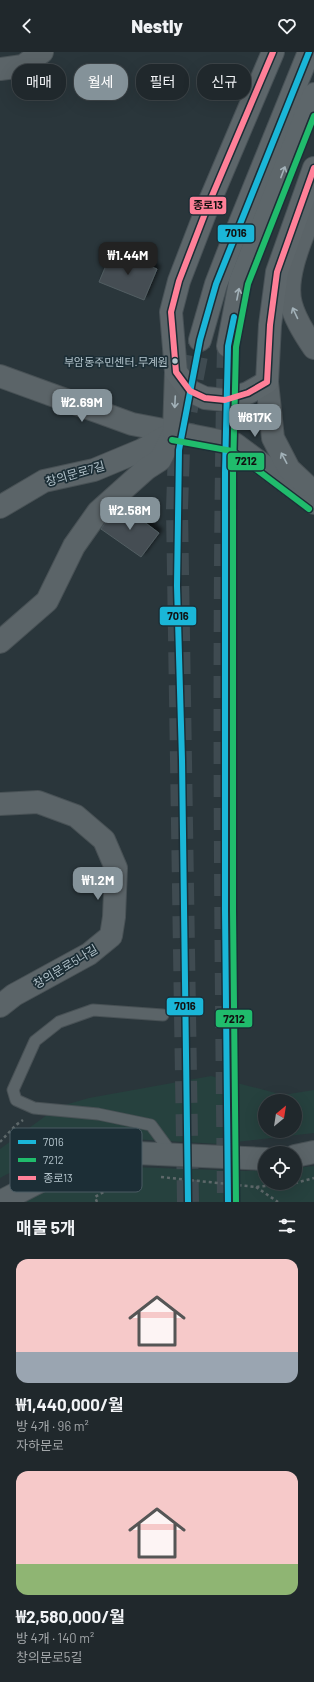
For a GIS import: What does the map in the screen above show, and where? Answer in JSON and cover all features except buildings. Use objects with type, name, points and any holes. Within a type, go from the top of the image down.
[{"type":"main road","points":[[273,52],[208,203],[179,281],[171,312],[176,372],[190,391],[205,398],[225,400],[248,393],[267,382],[270,325],[277,272],[314,168]]},
{"type":"main road","points":[[200,340],[216,284],[309,52]]},
{"type":"main road","points":[[228,346],[240,282],[314,94]]},
{"type":"street","points":[[0,69],[23,66],[42,52]]},
{"type":"street","points":[[314,206],[292,264],[290,288],[291,304],[306,337],[314,348]]},
{"type":"street","points":[[0,642],[47,601],[74,546],[98,512],[146,469],[160,460],[174,432],[176,372]]},
{"type":"street","points":[[0,376],[132,424],[235,444],[313,502]]},
{"type":"street","points":[[267,382],[273,438],[289,470],[306,485],[313,502]]},
{"type":"street","name":"창의문로7길","points":[[0,506],[44,481],[94,470],[142,450],[174,432]]},
{"type":"street","name":"창의문로5나길","points":[[0,804],[38,802],[76,816],[104,840],[116,868],[114,917],[111,936],[89,954],[14,995],[0,1006]]},
{"type":"street","points":[[142,1152],[258,1159]]},
{"type":"street","points":[[302,1155],[314,1152]]},
{"type":"street","points":[[0,1202],[19,1192]]},
{"type":"lane","points":[[163,1015],[93,1010],[59,1022],[34,1041],[13,1090],[16,1100],[34,1108],[98,1114],[151,1125],[174,1155]]},
{"type":"path","points":[[157,1176],[256,1187],[278,1202]]},
{"type":"path","points":[[302,1181],[314,1178]]},
{"type":"path","points":[[97,1202],[95,1197],[104,1192]]},
{"type":"green space","points":[[211,1076],[279,1094],[258,1094],[258,1138],[271,1138],[219,1144],[142,1140],[142,1128],[29,1128],[58,1107],[89,1098]]},
{"type":"green space","points":[[314,1090],[314,1133],[302,1134],[302,1094],[289,1094]]},
{"type":"green space","points":[[10,1142],[10,1173],[0,1178],[0,1149]]},
{"type":"green space","points":[[314,1166],[314,1202],[25,1202],[43,1192],[142,1192],[142,1167],[258,1170],[258,1190],[302,1190],[302,1167]]},
{"type":"tunnel","points":[[188,1202],[177,509],[179,450],[200,340]]},
{"type":"tunnel","points":[[228,346],[225,560],[225,881],[228,1202]]},
{"type":"transit line","name":"종로13","points":[[273,52],[209,203],[179,281],[171,312],[176,372],[190,391],[205,398],[225,400],[248,393],[267,382],[270,325],[277,272],[314,168]]},
{"type":"transit line","name":"7016","points":[[188,1202],[182,760],[177,586],[179,450],[200,340],[216,284],[309,52]]},
{"type":"transit line","name":"7212","points":[[236,1202],[233,910],[233,472],[236,347],[248,284],[314,116]]},
{"type":"transit line","name":"7016","points":[[228,1202],[225,910],[225,472],[228,346],[234,317]]},
{"type":"transit line","name":"7212","points":[[172,440],[232,451],[309,509]]},
{"type":"place","name":"부암동주민센터.무계원","points":[[175,361]]}]
